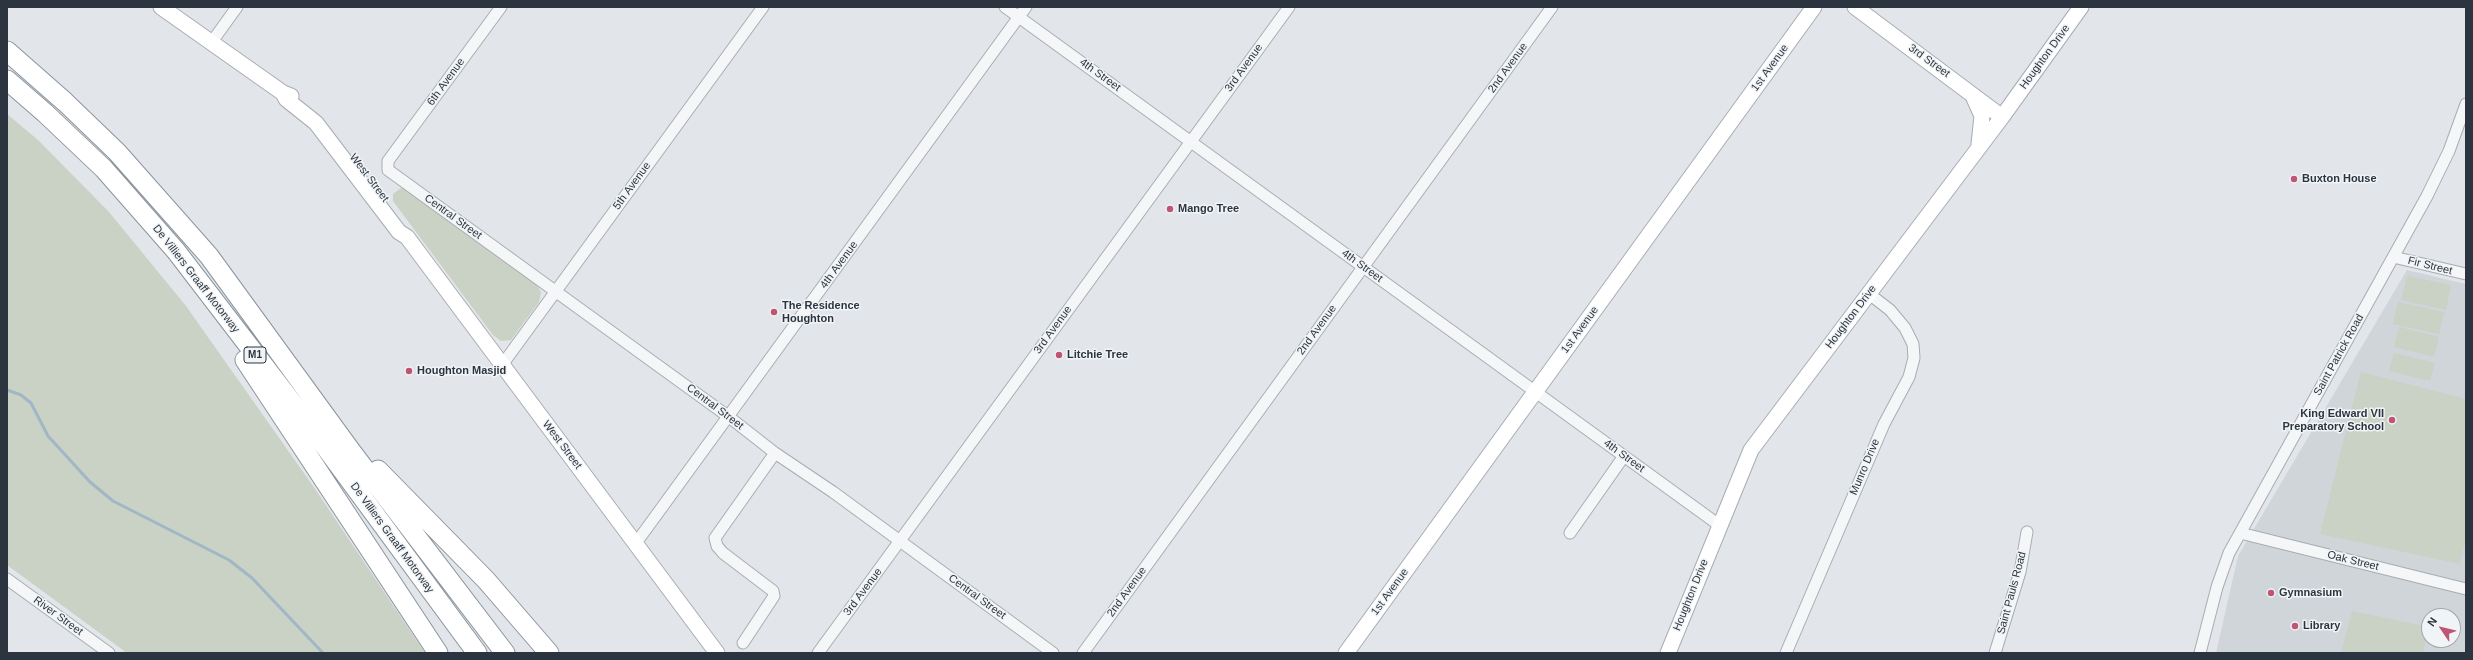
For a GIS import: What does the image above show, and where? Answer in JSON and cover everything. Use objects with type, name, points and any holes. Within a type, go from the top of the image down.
[{"type":"highway","name":"M1","points":[[7,51],[96,132],[182,224],[209,256],[351,451],[505,653]]},
{"type":"highway","name":"De Villiers Graaff Motorway","points":[[7,80],[67,133],[126,193],[176,251],[230,320],[477,653]]},
{"type":"highway","points":[[230,320],[232,337],[237,348],[438,653]]},
{"type":"highway","points":[[351,451],[365,459],[397,488],[480,576],[543,653]]},
{"type":"highway","points":[[480,576],[489,584],[549,653]]},
{"type":"main road","points":[[161,7],[211,43]]},
{"type":"main road","name":"1st Avenue","points":[[1346,653],[1814,7]]},
{"type":"main road","name":"3rd Street","points":[[1855,7],[1969,90],[2002,116]]},
{"type":"main road","name":"Houghton Drive","points":[[1668,653],[1719,525],[1751,450],[2002,116],[2081,7]]},
{"type":"main road","name":"West Street","points":[[211,43],[283,93],[308,107],[405,227],[407,237],[717,653]]},
{"type":"main road","points":[[1969,90],[1982,116],[1978,147]]},
{"type":"street","points":[[211,43],[237,7]]},
{"type":"street","name":"6th Avenue","points":[[391,157],[501,7]]},
{"type":"street","name":"5th Avenue","points":[[502,365],[763,7]]},
{"type":"street","name":"4th Street","points":[[1005,7],[1719,525]]},
{"type":"street","name":"4th Avenue","points":[[636,543],[1026,7]]},
{"type":"street","name":"3rd Avenue","points":[[818,653],[901,542],[953,466],[1289,7]]},
{"type":"street","name":"2nd Avenue","points":[[1083,653],[1362,266],[1552,7]]},
{"type":"street","name":"Saint Patrick Road","points":[[2200,653],[2217,587],[2240,533],[2441,168],[2466,104]]},
{"type":"street","name":"Central Street","points":[[391,157],[387,166],[391,172],[729,417],[775,453],[901,542],[1053,653]]},
{"type":"street","name":"Fir Street","points":[[2393,257],[2466,274]]},
{"type":"street","name":"Munro Drive","points":[[1786,653],[1884,424],[1912,367],[1914,352],[1905,328],[1890,310],[1868,293]]},
{"type":"street","points":[[743,643],[774,596],[773,591],[723,554],[716,546],[715,538],[775,453]]},
{"type":"street","points":[[1570,533],[1624,456]]},
{"type":"street","name":"Saint Pauls Road","points":[[1995,653],[2020,572],[2027,532]]},
{"type":"street","name":"Oak Street","points":[[2240,533],[2466,589]]},
{"type":"street","name":"River Street","points":[[7,578],[109,653]]},
{"type":"shaded area","name":"King Edward VII Preparatory School","points":[[2407,270],[2466,284],[2466,653],[2216,653],[2238,556]]},
{"type":"green space","points":[[7,114],[38,140],[109,212],[186,306],[313,486],[425,653],[127,653],[7,565]]},
{"type":"green space","points":[[401,188],[408,190],[537,285],[541,292],[539,302],[511,340],[501,341],[493,335],[393,201],[393,194]]},
{"type":"green space","points":[[2407,276],[2451,285],[2446,310],[2401,300]]},
{"type":"green space","points":[[2398,302],[2444,312],[2439,334],[2393,324]]},
{"type":"green space","points":[[2399,327],[2439,337],[2434,357],[2394,347]]},
{"type":"green space","points":[[2394,353],[2435,363],[2430,381],[2389,371]]},
{"type":"green space","points":[[2361,372],[2466,399],[2466,537],[2460,564],[2320,534]]},
{"type":"green space","points":[[2352,611],[2421,625],[2421,648],[2424,648],[2423,653],[2341,653]]},
{"type":"waterway","points":[[7,390],[21,395],[31,403],[48,436],[90,482],[113,501],[229,560],[252,578],[323,653]]},
{"type":"place","name":"Buxton House","points":[[2294,179]]},
{"type":"place","name":"Mango Tree","points":[[1170,209]]},
{"type":"place","name":"The Residence Houghton","points":[[774,312]]},
{"type":"place","name":"Litchie Tree","points":[[1059,355]]},
{"type":"place","name":"Houghton Masjid","points":[[409,371]]},
{"type":"place","name":"King Edward VII Preparatory School","points":[[2392,420]]},
{"type":"place","name":"Gymnasium","points":[[2271,593]]},
{"type":"place","name":"Library","points":[[2295,626]]}]
